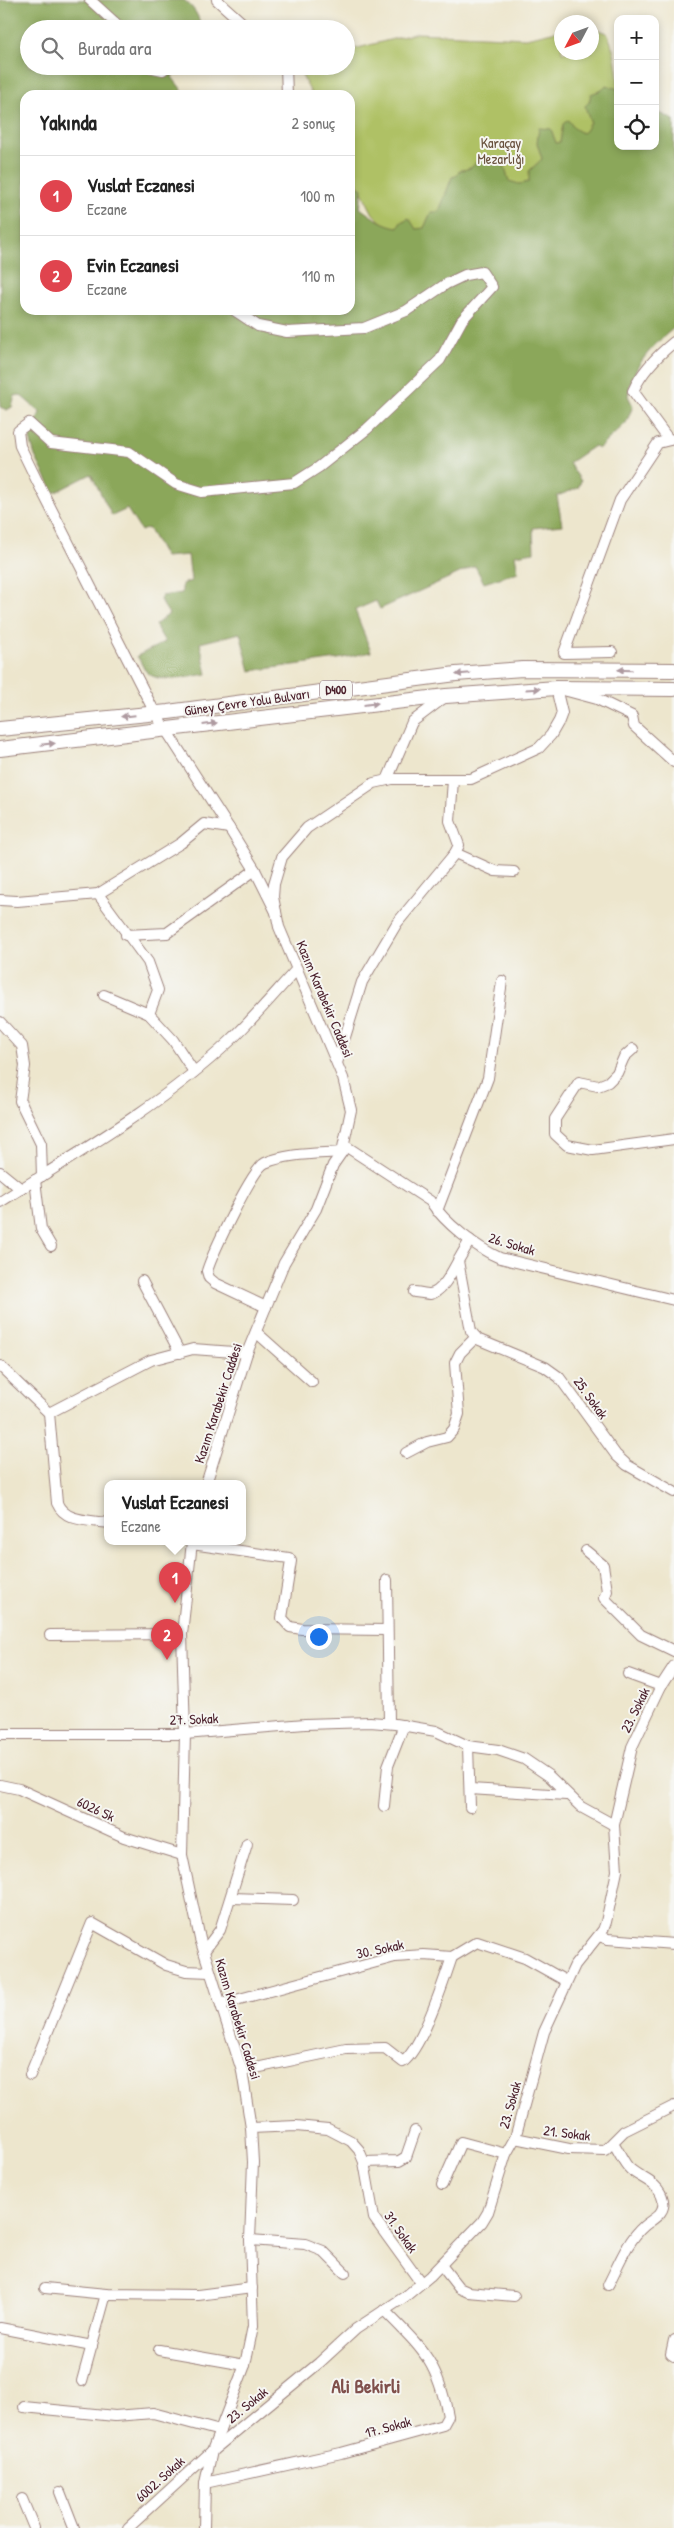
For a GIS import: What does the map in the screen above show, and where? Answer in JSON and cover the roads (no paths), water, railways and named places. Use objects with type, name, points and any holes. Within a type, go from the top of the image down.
[{"type":"highway","name":"Güney Çevre Yolu Bulvarı","points":[[0,729],[155,713],[456,674],[524,669],[674,670]]},
{"type":"highway","name":"Güney Çevre Yolu Bulvarı","points":[[0,749],[446,696],[556,688],[674,689]]},
{"type":"street","points":[[90,0],[112,20]]},
{"type":"street","points":[[217,0],[240,20]]},
{"type":"street","points":[[286,75],[287,90]]},
{"type":"street","points":[[242,315],[258,326],[287,332],[364,328],[406,311],[446,284],[465,275],[482,272],[492,287],[462,320],[440,360],[367,429],[319,468],[294,483],[202,492],[176,484],[148,463],[129,452],[51,443],[29,423],[18,431],[20,446],[37,482],[155,713],[255,870],[276,912]]},
{"type":"street","points":[[612,652],[564,653],[620,500],[658,443],[672,439],[633,390],[638,380],[660,353],[674,342]]},
{"type":"street","points":[[556,688],[596,699],[632,716],[634,726],[674,762]]},
{"type":"street","name":"Kazım Karabekir Caddesi","points":[[207,1480],[248,1353],[284,1263],[316,1209],[333,1165],[343,1149],[351,1103],[337,1063],[297,969],[276,912],[274,884],[282,857],[307,828],[365,787],[387,780],[453,780],[478,777],[539,748],[551,735],[562,713],[556,688]]},
{"type":"street","points":[[387,780],[412,722],[446,696]]},
{"type":"street","points":[[337,1063],[362,982],[397,923],[456,853],[459,845],[450,821],[453,780]]},
{"type":"street","points":[[0,900],[17,901],[98,894],[181,843],[204,824],[229,828]]},
{"type":"street","points":[[456,853],[495,871],[514,872]]},
{"type":"street","points":[[126,935],[167,933],[255,870]]},
{"type":"street","points":[[98,894],[126,935],[148,962],[158,990],[149,1014]]},
{"type":"street","points":[[0,1202],[96,1142],[194,1072],[230,1041],[297,969]]},
{"type":"street","points":[[437,1211],[488,1078],[502,981]]},
{"type":"street","points":[[104,995],[149,1014],[173,1040],[194,1072]]},
{"type":"street","points":[[0,1022],[22,1046],[25,1066],[20,1101],[41,1144],[39,1178],[40,1229],[51,1246]]},
{"type":"street","points":[[633,1049],[624,1057],[617,1073],[608,1082],[598,1086],[579,1082],[555,1119],[555,1134],[567,1145],[593,1150],[674,1139]]},
{"type":"street","points":[[266,1307],[215,1283],[209,1278],[207,1271],[246,1188],[255,1172],[263,1164],[295,1156],[343,1149]]},
{"type":"street","name":"26. Sokak","points":[[343,1149],[430,1201],[437,1211],[479,1249],[500,1258],[674,1300]]},
{"type":"street","points":[[0,1172],[21,1189]]},
{"type":"street","points":[[414,1292],[430,1294],[434,1292],[449,1277],[470,1240]]},
{"type":"street","points":[[406,1453],[427,1442],[447,1437],[454,1429],[459,1414],[455,1363],[460,1353],[476,1337],[471,1331],[458,1261]]},
{"type":"street","points":[[142,1280],[180,1353]]},
{"type":"street","points":[[256,1332],[312,1382]]},
{"type":"street","name":"25. Sokak","points":[[476,1337],[484,1343],[544,1367],[559,1377],[616,1455],[627,1465],[674,1492]]},
{"type":"street","points":[[49,1413],[151,1360],[193,1349],[248,1353]]},
{"type":"street","points":[[0,1366],[49,1413],[57,1503],[60,1509],[65,1515],[74,1518],[104,1522]]},
{"type":"street","name":"Kazım Karabekir Caddesi","points":[[192,1545],[182,1634],[185,1734],[182,1855],[204,1951],[242,2071],[251,2128],[253,2162],[250,2240],[253,2326],[245,2365],[212,2451],[205,2483],[204,2528]]},
{"type":"street","points":[[206,1545],[282,1556],[291,1561],[282,1618],[287,1624],[302,1629],[388,1630]]},
{"type":"street","points":[[586,1551],[603,1565],[607,1591],[604,1598],[641,1635],[674,1651]]},
{"type":"street","points":[[387,1580],[389,1723]]},
{"type":"street","points":[[50,1635],[182,1634]]},
{"type":"street","name":"23. Sokak","points":[[212,2451],[319,2363],[356,2329],[406,2296],[441,2265],[488,2212],[506,2154],[515,2138],[544,2032],[575,1965],[599,1936],[606,1922],[617,1871],[614,1825],[632,1746],[661,1686],[674,1666]]},
{"type":"street","points":[[628,1674],[661,1686]]},
{"type":"street","name":"27. Sokak","points":[[0,1734],[185,1734],[305,1724],[389,1723],[404,1725],[436,1731],[468,1746],[498,1750],[524,1759],[549,1776],[566,1795],[581,1807],[614,1825]]},
{"type":"street","points":[[384,1806],[388,1766],[404,1725]]},
{"type":"street","points":[[468,1746],[470,1807]]},
{"type":"street","name":"6026 Sk","points":[[0,1785],[20,1789],[124,1837],[182,1855]]},
{"type":"street","points":[[470,1789],[566,1795]]},
{"type":"street","points":[[204,1951],[220,1930],[232,1898],[247,1844]]},
{"type":"street","points":[[232,1898],[293,1900]]},
{"type":"street","points":[[30,2075],[92,1924],[166,1965],[186,1971],[210,1972]]},
{"type":"street","points":[[599,1936],[608,1939],[674,1944]]},
{"type":"street","points":[[242,2071],[346,2049],[385,2048],[403,2062],[420,2037],[441,1989],[452,1957],[477,1942],[525,1958],[566,1981]]},
{"type":"street","name":"30. Sokak","points":[[221,2004],[395,1957],[424,1955],[452,1957]]},
{"type":"street","name":"21. Sokak","points":[[515,2138],[578,2149],[605,2150],[624,2131],[674,2106]]},
{"type":"street","name":"31. Sokak","points":[[251,2128],[296,2126],[328,2128],[351,2141],[359,2150],[364,2162],[374,2218],[421,2283]]},
{"type":"street","points":[[364,2162],[399,2161],[406,2157],[416,2131]]},
{"type":"street","points":[[442,2185],[461,2142],[506,2154]]},
{"type":"street","points":[[608,2285],[634,2238],[644,2226],[658,2217],[663,2204],[659,2191],[646,2178],[629,2168],[613,2143]]},
{"type":"street","points":[[663,2204],[674,2208]]},
{"type":"street","points":[[250,2240],[305,2244],[323,2251],[345,2273]]},
{"type":"street","points":[[441,2265],[459,2288],[468,2292],[514,2296]]},
{"type":"street","points":[[45,2288],[106,2294],[198,2295],[252,2288]]},
{"type":"street","points":[[82,2381],[106,2294]]},
{"type":"street","name":"17. Sokak","points":[[205,2483],[341,2453],[443,2425],[448,2416],[440,2378],[421,2348],[384,2310]]},
{"type":"street","points":[[0,2328],[92,2346]]},
{"type":"street","points":[[673,2355],[674,2340]]},
{"type":"street","points":[[159,2350],[245,2365]]},
{"type":"street","points":[[24,2407],[115,2416],[153,2413],[220,2430]]},
{"type":"street","name":"6002. Sokak","points":[[128,2528],[212,2451]]},
{"type":"street","points":[[60,2492],[74,2528]]},
{"type":"street","points":[[22,2499],[34,2528]]},
{"type":"place","name":"Vuslat Eczanesi","points":[[175,1603]]},
{"type":"place","name":"Evin Eczanesi","points":[[167,1660]]},
{"type":"district","name":"Ali Bekirli","points":[[366,2386]]},
{"type":"park label","name":"Karaçay Mezarlığı","points":[[501,152]]}]
